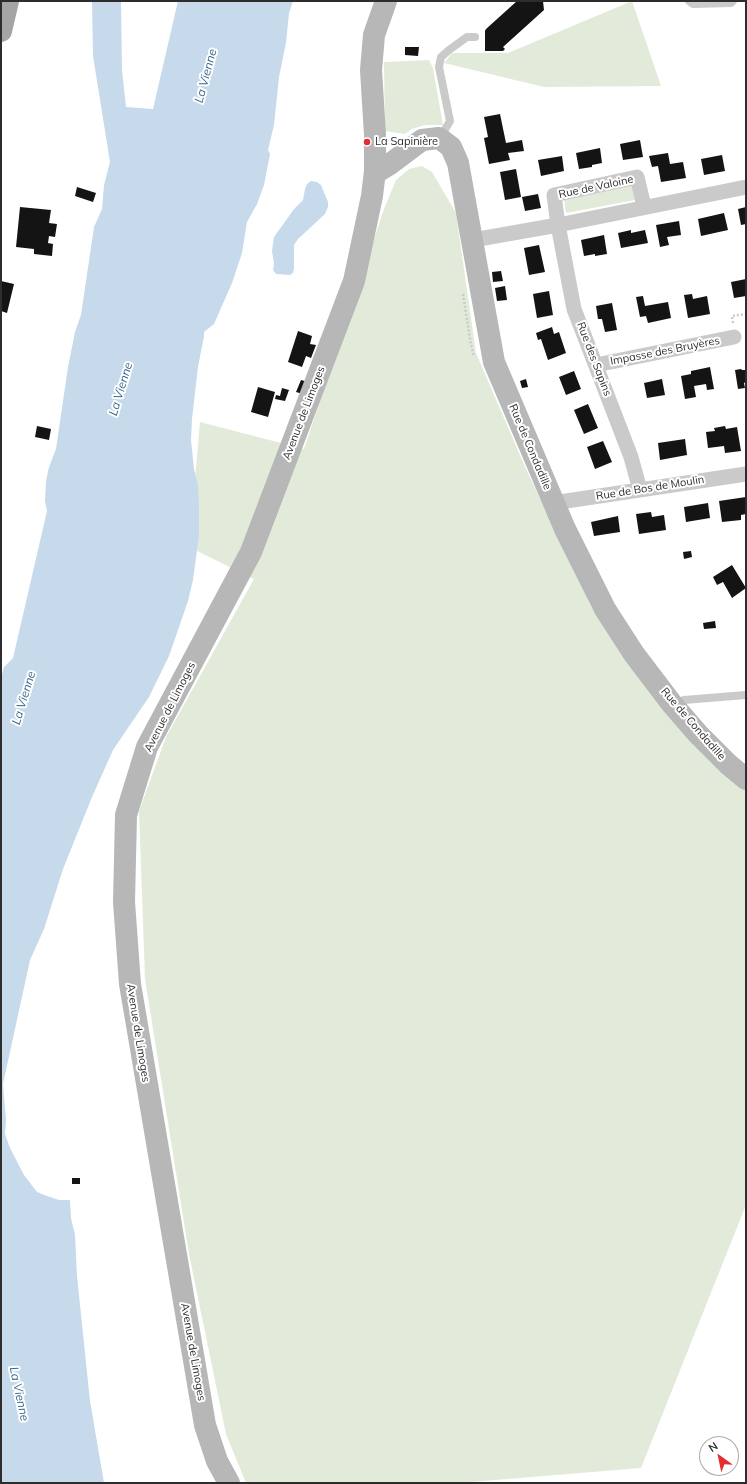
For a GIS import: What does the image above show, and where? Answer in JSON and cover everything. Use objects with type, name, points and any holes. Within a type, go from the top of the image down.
[{"type":"main road","points":[[1,31],[8,1]]},
{"type":"main road","name":"Avenue de Limoges","points":[[229,1483],[217,1461],[205,1425],[130,984],[124,902],[126,815],[147,747],[251,552],[354,282],[372,196],[375,171],[374,105],[371,70],[374,35],[386,1]]},
{"type":"main road","points":[[375,171],[380,170],[390,164],[422,140],[439,138]]},
{"type":"main road","name":"Rue de Condadille","points":[[439,138],[451,147],[458,163],[494,362],[553,503],[591,583],[605,609],[634,654],[672,704],[698,734],[728,764],[746,779]]},
{"type":"street","name":"Rue de Valoine","points":[[558,225],[554,195],[638,177],[644,206]]},
{"type":"street","points":[[473,240],[558,225],[644,206],[746,187]]},
{"type":"street","name":"Rue des Sapins","points":[[558,225],[574,309],[631,457],[640,490]]},
{"type":"street","name":"Impasse des Bruyères","points":[[596,365],[734,337]]},
{"type":"street","name":"Rue de Bos de Moulin","points":[[553,503],[746,474]]},
{"type":"lane","points":[[689,1],[693,4],[731,3],[733,1]]},
{"type":"lane","points":[[439,138],[450,121],[439,67],[441,57],[467,37],[475,37]]},
{"type":"lane","points":[[672,704],[684,700],[746,695]]},
{"type":"path","points":[[734,337],[732,316],[746,314]]},
{"type":"green space","points":[[632,1],[661,86],[544,87],[444,63],[452,53],[508,53]]},
{"type":"green space","points":[[429,60],[433,68],[443,125],[425,125],[412,129],[405,134],[385,131],[384,62]]},
{"type":"green space","points":[[422,166],[432,172],[456,213],[476,353],[526,469],[592,608],[672,713],[746,786],[746,1205],[641,1468],[459,1483],[246,1483],[226,1434],[189,1254],[145,979],[139,811],[166,737],[254,579],[189,547],[200,422],[304,449],[384,209],[396,180],[409,169]]},
{"type":"green space","points":[[633,185],[635,200],[566,213],[564,199]]},
{"type":"water","name":"La Vienne","points":[[92,1],[121,1],[122,70],[126,107],[153,109],[178,1],[293,1],[289,13],[286,43],[279,77],[274,125],[268,150],[270,154],[264,185],[257,204],[247,222],[242,253],[232,283],[214,324],[204,332],[198,367],[191,440],[194,469],[198,485],[199,535],[193,580],[188,601],[169,656],[149,697],[113,750],[63,869],[44,929],[30,960],[3,1084],[6,1120],[5,1134],[10,1148],[24,1175],[37,1192],[59,1200],[70,1200],[71,1218],[75,1235],[77,1276],[90,1401],[104,1483],[1,1483],[1,678],[4,667],[13,658],[47,511],[45,501],[46,481],[49,467],[56,449],[68,367],[75,332],[81,315],[94,227],[102,209],[104,185],[110,162],[93,56]]},
{"type":"water","points":[[311,181],[317,182],[321,185],[328,202],[328,207],[325,214],[298,239],[294,245],[293,273],[290,275],[276,274],[273,270],[274,264],[272,251],[274,237],[294,209],[303,200],[307,184]]},
{"type":"building","points":[[517,1],[543,1],[544,10],[503,47],[505,49],[503,51],[485,51],[486,29]]},
{"type":"building","points":[[405,47],[419,47],[418,56],[405,55]]},
{"type":"building","points":[[500,114],[506,143],[522,140],[524,151],[508,153],[510,160],[489,164],[484,138],[488,137],[484,117]]},
{"type":"building","points":[[640,140],[643,157],[623,160],[620,144]]},
{"type":"building","points":[[600,148],[602,163],[592,165],[592,167],[579,169],[576,153]]},
{"type":"building","points":[[668,153],[670,164],[683,162],[686,178],[661,182],[658,166],[652,167],[649,156]]},
{"type":"building","points":[[722,155],[725,171],[704,175],[701,159]]},
{"type":"building","points":[[562,156],[564,171],[541,176],[538,160]]},
{"type":"building","points":[[516,169],[521,197],[505,200],[500,172]]},
{"type":"building","points":[[77,187],[96,193],[93,202],[75,196]]},
{"type":"building","points":[[538,194],[541,208],[525,211],[522,197]]},
{"type":"building","points":[[20,207],[51,210],[49,223],[57,224],[55,237],[49,236],[48,243],[53,244],[52,256],[34,254],[34,249],[16,247]]},
{"type":"building","points":[[746,207],[746,224],[741,225],[738,209]]},
{"type":"building","points":[[724,213],[728,230],[701,236],[698,219]]},
{"type":"building","points":[[679,221],[681,235],[667,237],[669,245],[660,247],[656,225]]},
{"type":"building","points":[[631,230],[631,233],[645,230],[648,243],[621,248],[618,233]]},
{"type":"building","points":[[604,235],[607,254],[584,256],[581,240]]},
{"type":"building","points":[[539,245],[545,272],[529,275],[524,248]]},
{"type":"building","points":[[501,271],[503,281],[493,282],[492,272]]},
{"type":"building","points":[[746,279],[746,296],[734,298],[731,282]]},
{"type":"building","points":[[1,281],[14,284],[7,313],[1,311]]},
{"type":"building","points":[[505,286],[507,300],[497,301],[495,288]]},
{"type":"building","points":[[549,291],[553,315],[537,318],[533,294]]},
{"type":"building","points":[[692,294],[693,299],[707,296],[710,314],[688,318],[684,295]]},
{"type":"building","points":[[643,296],[645,306],[668,302],[671,318],[648,323],[646,316],[640,317],[636,297]]},
{"type":"building","points":[[612,303],[617,330],[605,332],[602,319],[598,319],[596,306]]},
{"type":"building","points":[[552,327],[554,334],[559,332],[566,353],[548,360],[541,339],[538,340],[536,333]]},
{"type":"building","points":[[298,331],[312,336],[310,344],[316,345],[311,358],[306,356],[302,367],[288,362]]},
{"type":"building","points":[[710,367],[714,389],[707,390],[706,384],[694,386],[696,397],[685,399],[681,376],[691,374],[691,371]]},
{"type":"building","points":[[735,370],[746,370],[746,382],[744,383],[745,388],[738,389]]},
{"type":"building","points":[[574,371],[581,389],[566,395],[559,377]]},
{"type":"building","points":[[526,379],[528,387],[522,388],[520,381]]},
{"type":"building","points":[[662,379],[665,395],[647,398],[644,383]]},
{"type":"building","points":[[301,380],[308,382],[303,394],[296,392]]},
{"type":"building","points":[[258,387],[275,392],[268,417],[251,412]]},
{"type":"building","points":[[282,388],[289,390],[285,401],[275,399],[276,395],[280,396]]},
{"type":"building","points":[[588,404],[598,428],[584,434],[574,410]]},
{"type":"building","points":[[37,426],[51,429],[49,440],[35,437]]},
{"type":"building","points":[[725,426],[726,429],[737,427],[741,451],[725,453],[724,446],[708,448],[706,432],[715,431],[714,428]]},
{"type":"building","points":[[685,439],[687,455],[660,460],[658,443]]},
{"type":"building","points":[[603,441],[612,462],[595,469],[587,447]]},
{"type":"building","points":[[746,497],[746,514],[741,515],[741,520],[722,522],[719,501]]},
{"type":"building","points":[[708,503],[710,518],[686,522],[684,507]]},
{"type":"building","points":[[651,512],[652,517],[664,515],[666,530],[639,534],[636,514]]},
{"type":"building","points":[[618,516],[620,532],[594,536],[591,522]]},
{"type":"building","points":[[691,551],[692,557],[684,559],[683,552]]},
{"type":"building","points":[[732,565],[746,588],[732,598],[723,582],[717,585],[713,577]]},
{"type":"building","points":[[715,621],[716,628],[704,629],[703,623]]},
{"type":"building","points":[[72,1178],[80,1178],[80,1184],[72,1184]]},
{"type":"place","name":"La Sapinière","points":[[367,142]]}]
